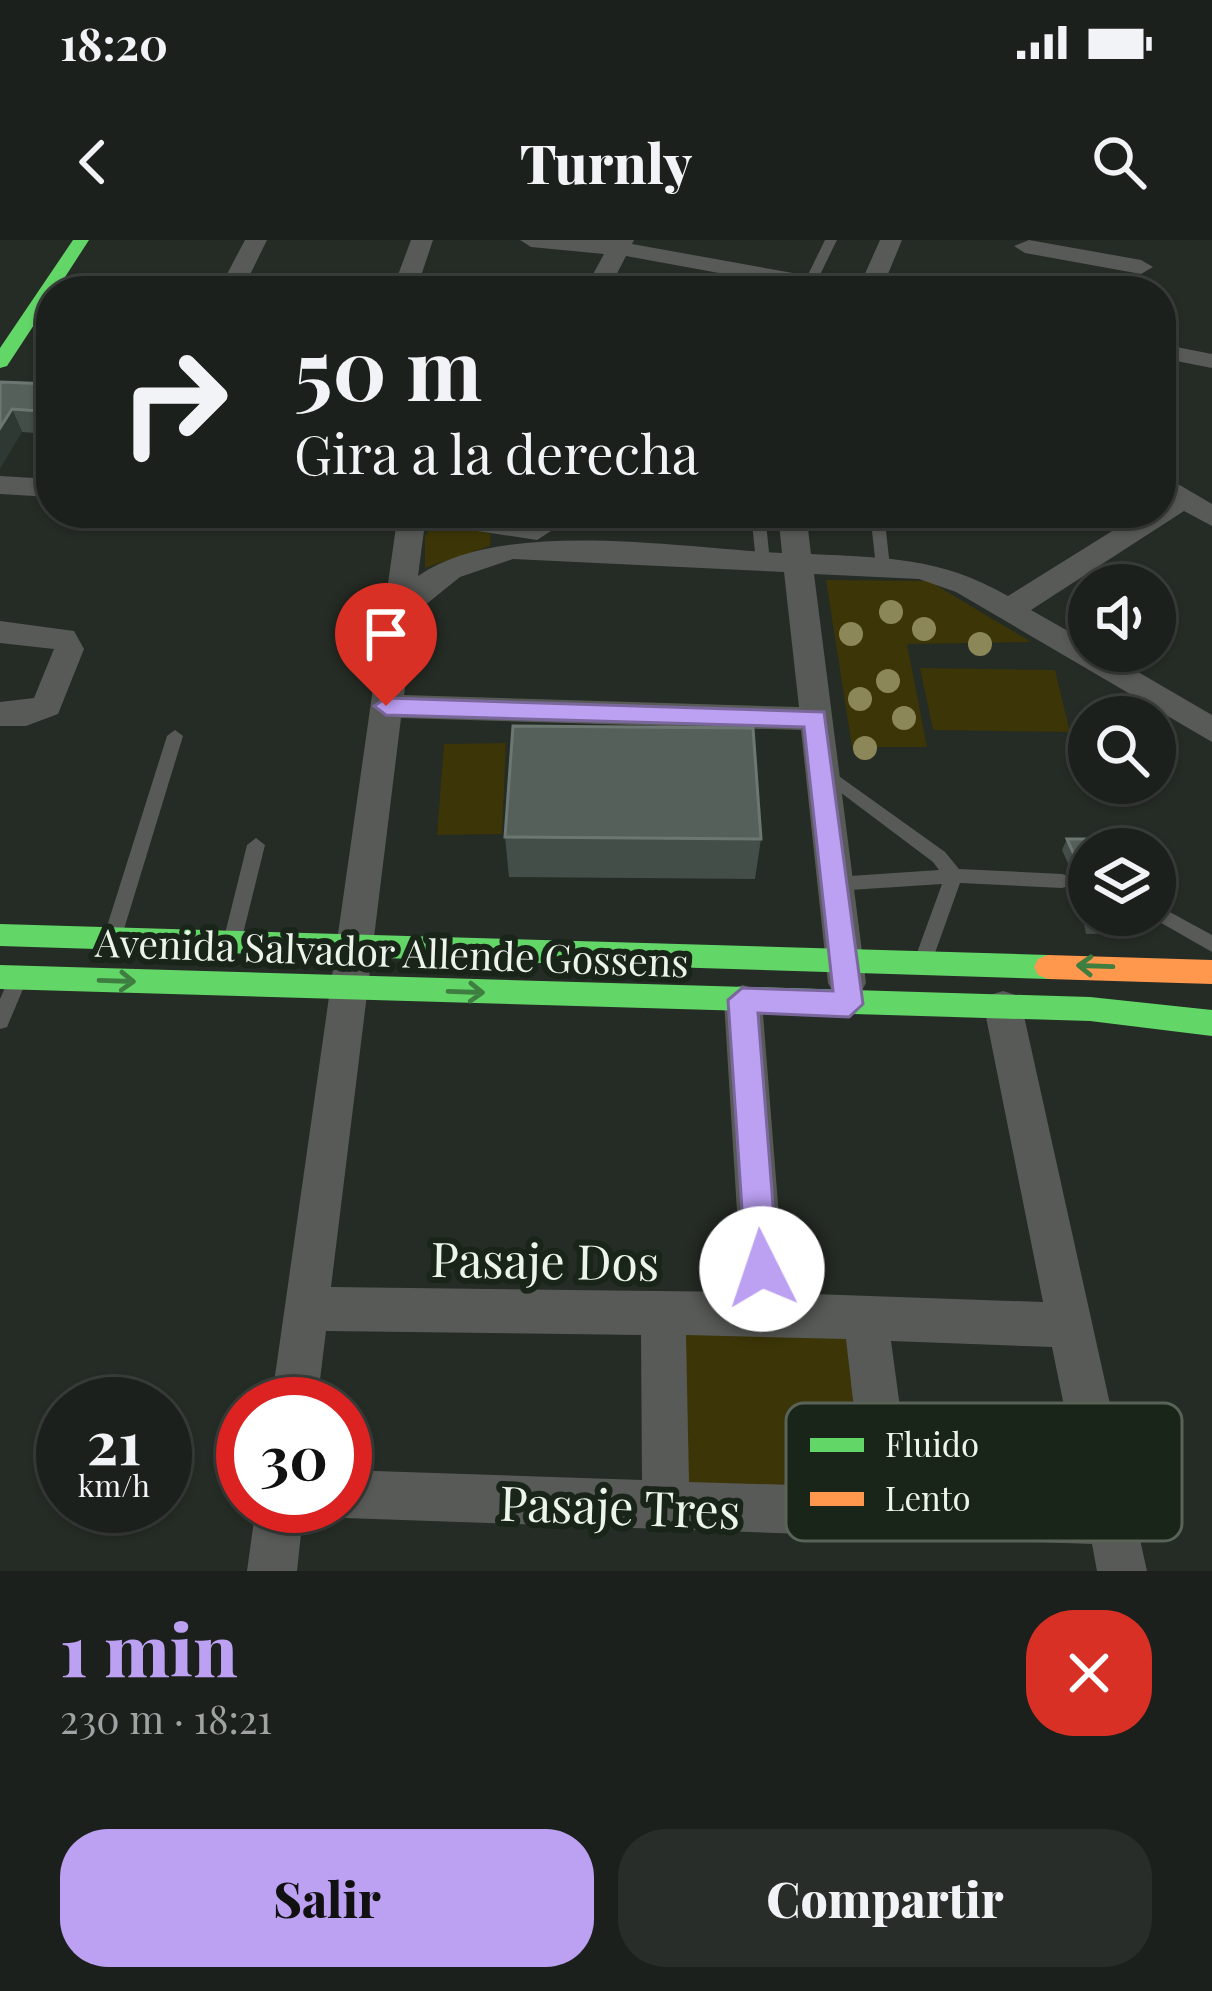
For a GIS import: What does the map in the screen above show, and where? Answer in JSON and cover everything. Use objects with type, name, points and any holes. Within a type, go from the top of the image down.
[{"type":"main road","points":[[57,276],[81,240]]},
{"type":"main road","points":[[0,362],[36,308]]},
{"type":"main road","name":"Avenida Salvador Allende Gossens","points":[[0,935],[1212,972]]},
{"type":"main road","name":"Avenida Salvador Allende Gossens","points":[[9,978],[1003,1007],[1127,1012],[1212,1023]]},
{"type":"street","points":[[238,276],[256,240]]},
{"type":"street","points":[[409,276],[422,240]]},
{"type":"street","points":[[531,240],[607,243],[757,276]]},
{"type":"street","points":[[875,276],[892,240]]},
{"type":"street","points":[[1138,276],[1148,240]]},
{"type":"street","points":[[596,276],[607,243]]},
{"type":"street","points":[[1025,246],[1127,276]]},
{"type":"street","points":[[1176,354],[1212,361]]},
{"type":"street","points":[[0,485],[36,487]]},
{"type":"street","points":[[1176,494],[1212,517]]},
{"type":"street","points":[[297,1377],[412,528]]},
{"type":"street","points":[[793,528],[849,1004]]},
{"type":"street","points":[[1008,610],[1122,528]]},
{"type":"street","points":[[399,612],[423,586],[456,566],[537,531],[763,562],[938,572],[1212,730]]},
{"type":"street","points":[[0,632],[63,638],[69,649],[47,706],[26,714],[0,714]]},
{"type":"street","points":[[386,706],[816,718]]},
{"type":"street","points":[[742,1000],[765,1314]]},
{"type":"street","points":[[1003,1007],[1086,1403]]},
{"type":"street","name":"Pasaje Dos","points":[[306,1309],[765,1314],[1070,1325]]},
{"type":"street","points":[[663,1315],[666,1507]]},
{"type":"street","points":[[866,1318],[876,1403]]},
{"type":"street","name":"Pasaje Tres","points":[[372,1495],[786,1511]]},
{"type":"street","points":[[272,1571],[277,1533]]},
{"type":"street","points":[[1116,1541],[1122,1571]]},
{"type":"lane","points":[[813,276],[831,240]]},
{"type":"lane","points":[[760,528],[763,562]]},
{"type":"lane","points":[[879,528],[883,567]]},
{"type":"lane","points":[[112,938],[175,736]]},
{"type":"lane","points":[[822,770],[939,856],[954,876]]},
{"type":"lane","points":[[232,942],[256,845]]},
{"type":"lane","points":[[923,962],[954,876]]},
{"type":"lane","points":[[835,884],[954,876],[1062,881]]},
{"type":"lane","points":[[1176,923],[1212,944]]},
{"type":"lane","points":[[0,1021],[9,978]]},
{"type":"shaded area","points":[[430,528],[469,528],[491,534],[490,546],[425,568],[425,536]]},
{"type":"shaded area","points":[[826,580],[929,581],[1031,642],[907,644],[927,747],[852,747]]},
{"type":"shaded area","points":[[920,668],[1055,670],[1068,732],[933,730]]},
{"type":"shaded area","points":[[506,743],[502,834],[437,835],[444,744]]},
{"type":"shaded area","points":[[676,1328],[854,1331],[862,1403],[786,1403],[786,1496],[680,1493]]},
{"type":"building","points":[[0,382],[36,383],[36,411],[12,409],[0,428]]},
{"type":"building","points":[[513,726],[753,728],[761,839],[505,837]]},
{"type":"traffic: fast","points":[[57,276],[81,240]]},
{"type":"traffic: fast","points":[[0,362],[36,308]]},
{"type":"traffic: fast","points":[[0,935],[1048,967]]},
{"type":"traffic: fast","points":[[0,977],[1090,1009],[1212,1023]]},
{"type":"traffic: slow","points":[[1048,967],[1212,972]]},
{"type":"route","points":[[386,706],[816,718],[849,1004],[742,1000],[762,1269]]}]
